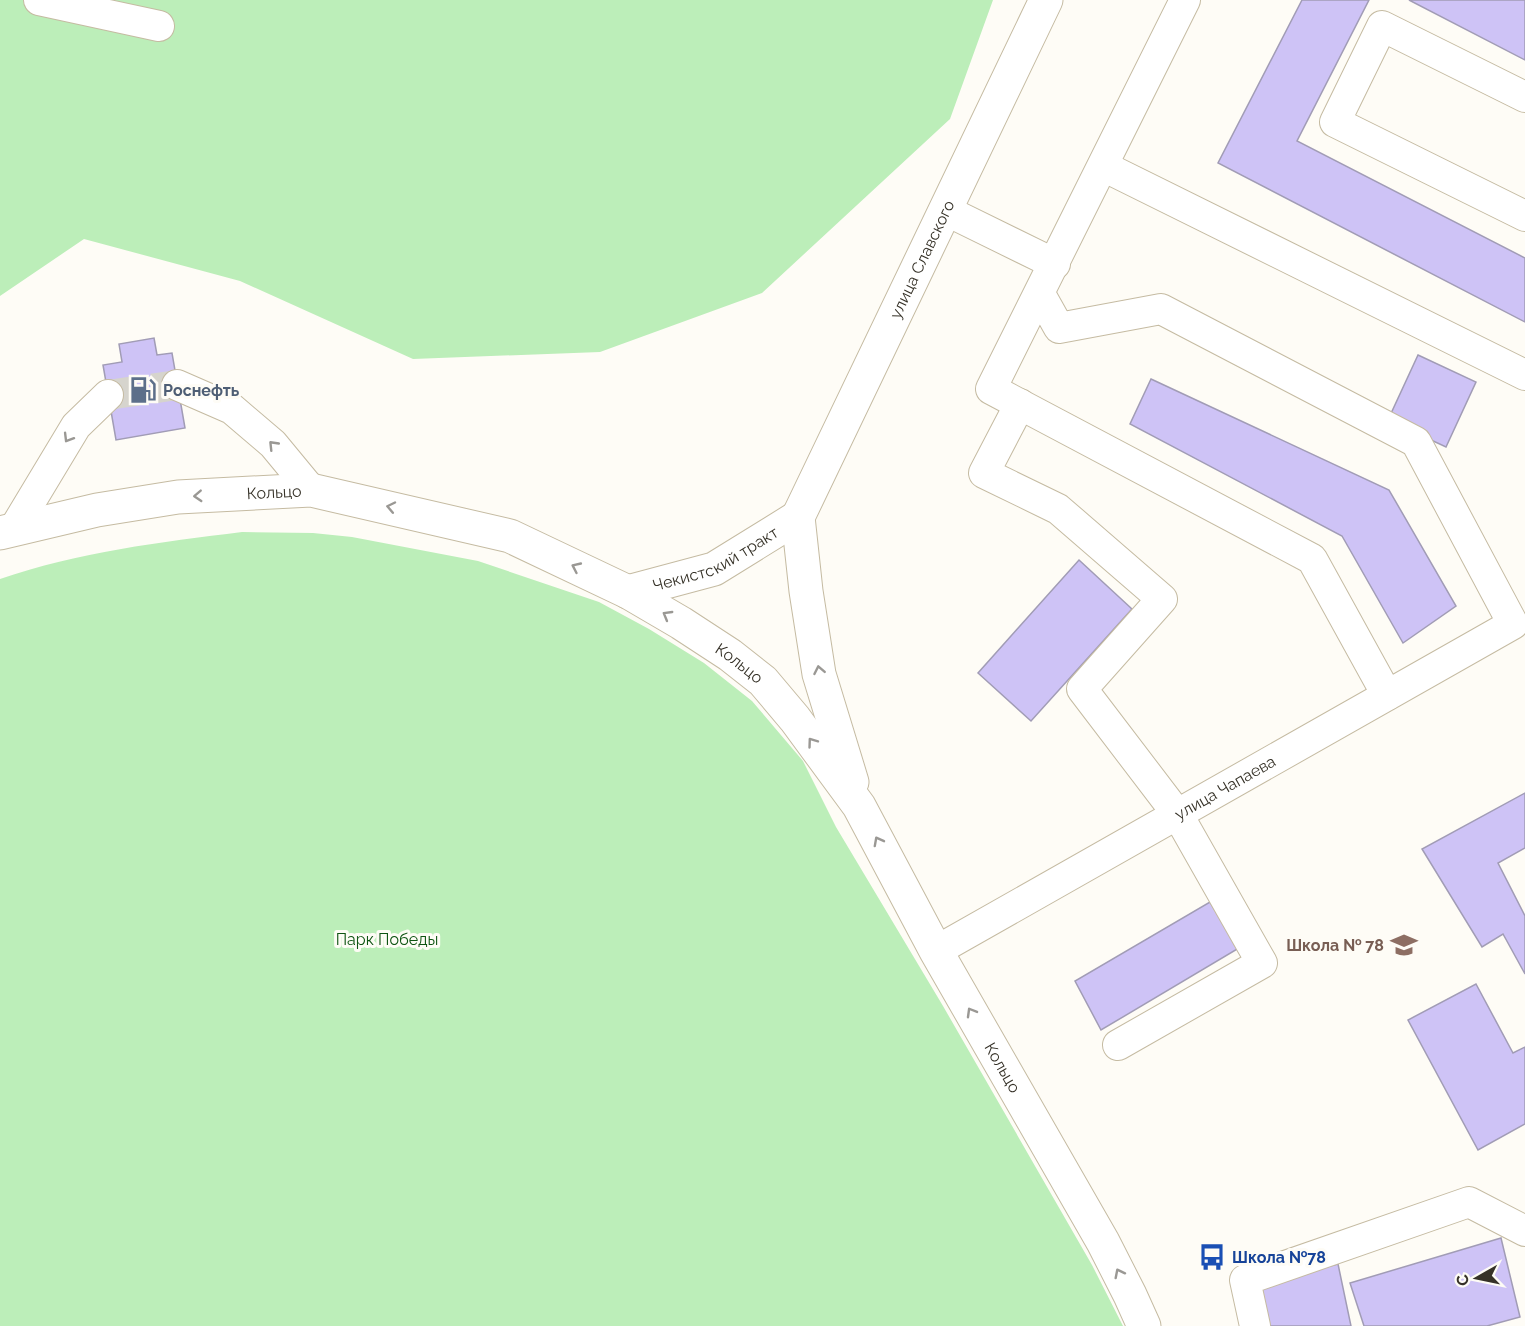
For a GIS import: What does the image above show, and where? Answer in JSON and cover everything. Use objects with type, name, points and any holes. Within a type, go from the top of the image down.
[{"type":"main road","name":"улица Славского","points":[[798,517],[1046,0]]},
{"type":"main road","name":"Кольцо","points":[[7,531],[97,510],[178,497],[311,490],[510,536],[628,592],[730,654],[763,681],[795,719],[860,806],[936,951],[1102,1242],[1144,1326]]},
{"type":"main road","name":"Чекистский тракт","points":[[628,592],[714,569],[798,517]]},
{"type":"main road","points":[[798,517],[806,591],[819,674],[860,806]]},
{"type":"street","points":[[39,0],[159,26]]},
{"type":"street","points":[[1185,0],[991,389],[1312,559],[1387,695]]},
{"type":"street","points":[[1525,97],[1382,26],[1335,122],[1525,216]]},
{"type":"street","points":[[1103,166],[1525,374]]},
{"type":"street","points":[[945,210],[1054,264]]},
{"type":"street","name":"улица Чапаева","points":[[936,951],[1513,624],[1416,442],[1161,309],[1059,328],[1040,294]]},
{"type":"street","points":[[177,385],[232,409],[273,444],[311,490]]},
{"type":"street","points":[[7,531],[76,426],[108,395]]},
{"type":"street","points":[[1020,404],[984,473],[1058,509],[1162,599],[1082,689],[1178,815],[1262,963],[1118,1045]]},
{"type":"street","points":[[1256,1326],[1245,1280],[1469,1202],[1525,1231]]},
{"type":"green space","points":[[0,0],[993,0],[950,119],[762,293],[600,352],[413,359],[240,281],[84,239],[0,296]]},
{"type":"green space","name":"Парк Победы","points":[[242,532],[313,533],[352,537],[478,561],[599,602],[704,663],[752,701],[803,761],[836,827],[943,1006],[1092,1265],[1123,1326],[0,1326],[0,579],[89,555],[150,544]]},
{"type":"building","points":[[1302,0],[1369,0],[1297,141],[1525,258],[1525,322],[1218,163]]},
{"type":"building","points":[[1409,0],[1525,0],[1525,60]]},
{"type":"building","name":"Роснефть","points":[[154,338],[157,355],[172,353],[185,428],[116,440],[103,365],[122,362],[119,344]]},
{"type":"building","points":[[1418,355],[1476,382],[1446,447],[1388,420]]},
{"type":"building","points":[[1151,379],[1389,490],[1456,606],[1403,643],[1342,536],[1130,424]]},
{"type":"building","points":[[1079,560],[1132,609],[1031,721],[978,673]]},
{"type":"building","points":[[1525,793],[1525,848],[1498,863],[1525,916],[1525,974],[1503,934],[1482,947],[1422,849]]},
{"type":"building","points":[[1210,902],[1239,948],[1101,1030],[1075,981]]},
{"type":"building","points":[[1476,984],[1513,1053],[1525,1047],[1525,1124],[1478,1150],[1408,1020]]},
{"type":"building","points":[[1501,1238],[1520,1317],[1487,1326],[1364,1326],[1350,1283]]},
{"type":"building","points":[[1338,1264],[1351,1326],[1269,1326],[1258,1284]]},
{"type":"tunnel","points":[[108,395],[177,385]]},
{"type":"place","name":"Роснефть","points":[[143,390]]},
{"type":"place","name":"Школа № 78","points":[[1404,945]]},
{"type":"place","name":"Школа №78","points":[[1212,1257]]}]
